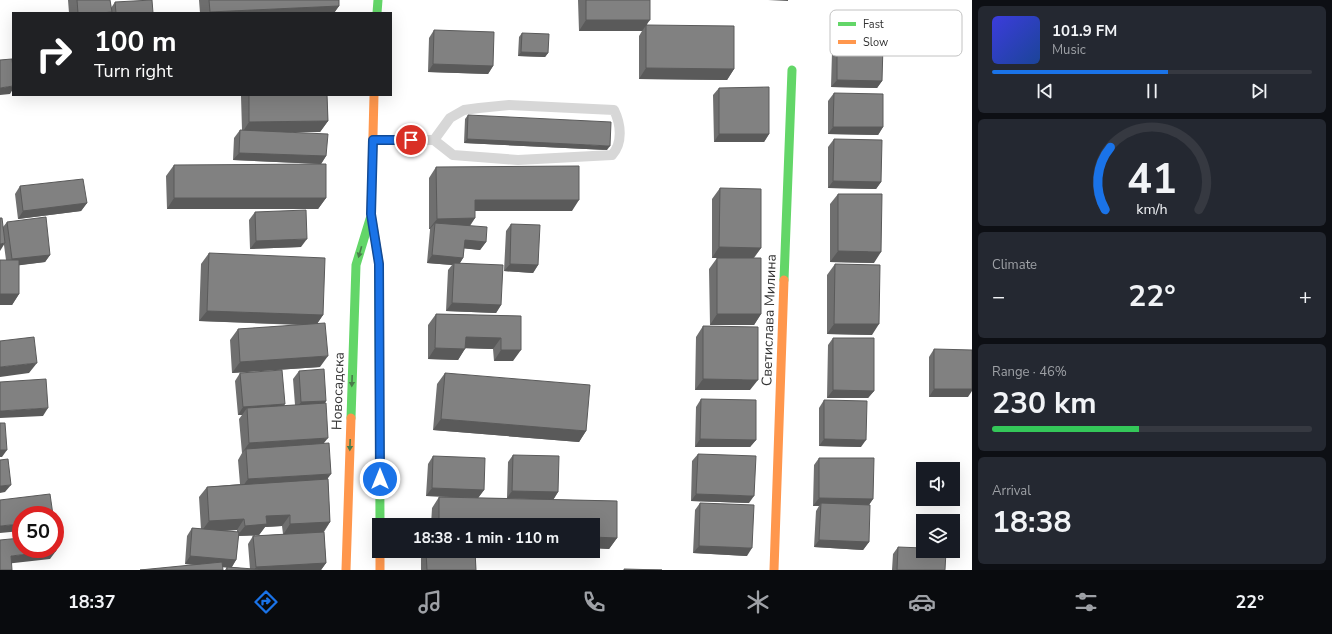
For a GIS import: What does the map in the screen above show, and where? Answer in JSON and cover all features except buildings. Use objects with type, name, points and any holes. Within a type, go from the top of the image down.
[{"type":"main road","points":[[374,0],[377,12]]},
{"type":"main road","points":[[377,12],[378,0]]},
{"type":"main road","name":"Светислава Милина","points":[[774,570],[792,70]]},
{"type":"main road","name":"Новосадска","points":[[374,96],[371,214],[379,264],[380,518]]},
{"type":"main road","name":"Новосадска","points":[[346,570],[356,265],[371,214]]},
{"type":"main road","points":[[380,558],[380,570]]},
{"type":"lane","points":[[373,140],[434,140],[453,155],[518,160],[612,155],[617,150],[619,142],[619,119],[614,110],[509,105],[479,108],[464,110],[450,118],[434,140]]},
{"type":"traffic: fast","points":[[377,12],[378,0]]},
{"type":"traffic: fast","points":[[784,280],[792,70]]},
{"type":"traffic: fast","points":[[351,418],[356,265],[370,219]]},
{"type":"traffic: fast","points":[[379,271],[380,518]]},
{"type":"traffic: slow","points":[[374,96],[371,214],[379,271]]},
{"type":"traffic: slow","points":[[774,570],[784,280]]},
{"type":"traffic: slow","points":[[346,570],[351,418]]},
{"type":"traffic: slow","points":[[380,558],[380,570]]},
{"type":"route","points":[[380,479],[379,264],[371,214],[373,140],[411,140]]}]
